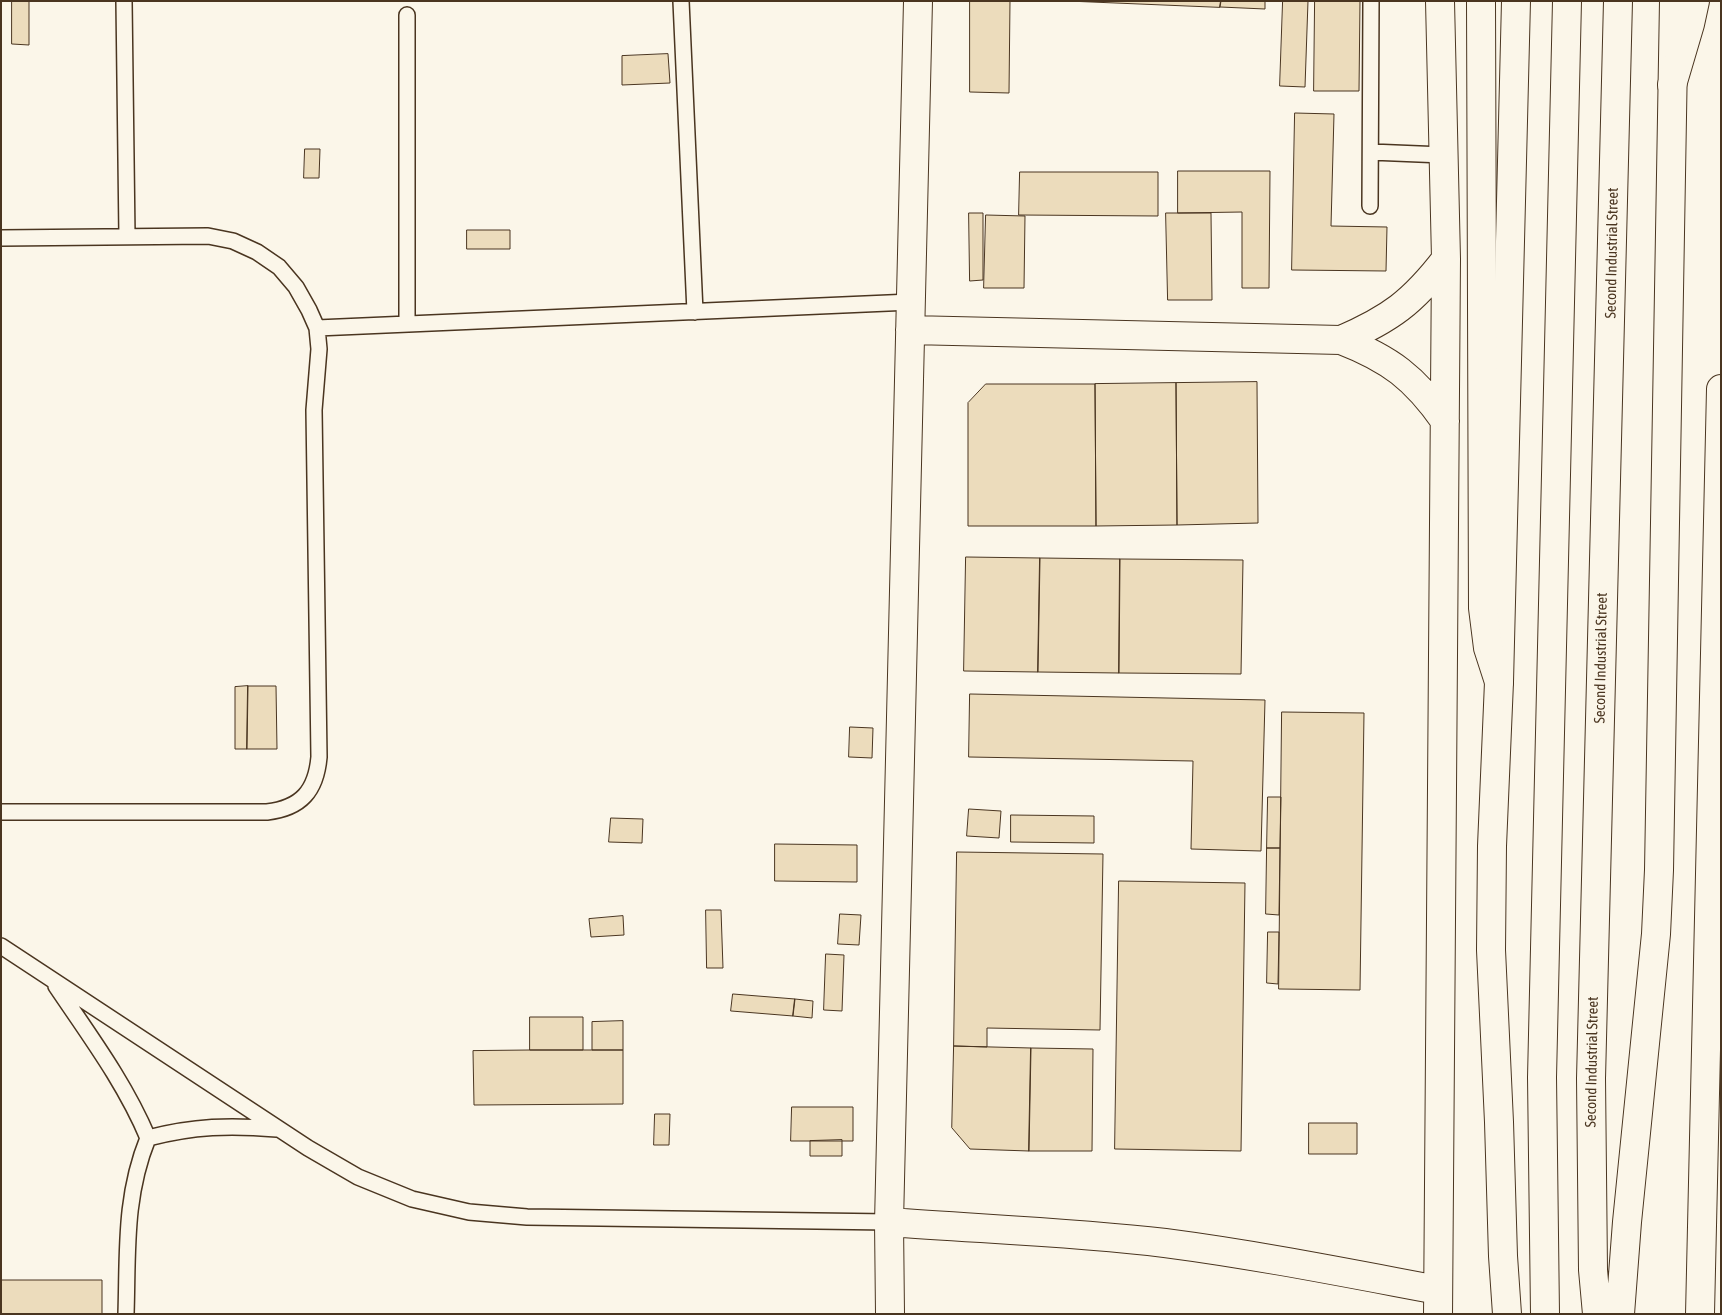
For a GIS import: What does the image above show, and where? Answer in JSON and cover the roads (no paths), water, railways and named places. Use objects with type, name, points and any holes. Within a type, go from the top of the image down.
[{"type":"main road","points":[[890,1314],[889,1222],[918,1]]},
{"type":"main road","points":[[889,1222],[1088,1236],[1164,1243],[1240,1254],[1438,1302],[1446,260],[1440,1]]},
{"type":"main road","points":[[1481,1],[1484,608],[1488,648],[1499,682]]},
{"type":"main road","points":[[1507,1314],[1503,1256],[1492,950],[1492,846],[1499,682],[1516,1]]},
{"type":"main road","points":[[1546,1314],[1542,1067],[1567,1]]},
{"type":"main road","name":"Second Industrial Street","points":[[1597,1314],[1593,1261],[1591,1078],[1618,1]]},
{"type":"main road","points":[[1620,1314],[1628,1212],[1656,934],[1659,879],[1674,1]]},
{"type":"main road","points":[[1672,85],[1695,1]]},
{"type":"main road","points":[[1341,340],[1372,327],[1400,309],[1425,286],[1446,260]]},
{"type":"main road","points":[[910,330],[1341,340],[1366,350],[1390,363],[1411,379],[1445,421]]},
{"type":"main road","points":[[1700,1312],[1702,1189],[1715,904],[1721,389]]},
{"type":"main road","points":[[1702,1189],[1721,1213]]},
{"type":"main road","points":[[1700,1312],[1721,1288]]},
{"type":"lane","points":[[124,1],[127,237]]},
{"type":"lane","points":[[681,1],[696,312]]},
{"type":"lane","points":[[1370,206],[1372,1]]},
{"type":"lane","points":[[407,15],[407,324]]},
{"type":"lane","points":[[1371,152],[1443,155]]},
{"type":"lane","points":[[1,238],[208,236],[233,241],[258,252],[279,267],[296,287],[309,310],[316,328],[319,348],[314,410],[319,757],[318,773],[312,787],[302,800],[280,811],[1,812]]},
{"type":"lane","points":[[316,328],[911,302]]},
{"type":"lane","points":[[1,946],[308,1148],[358,1177],[412,1199],[469,1212],[527,1217],[889,1222]]},
{"type":"lane","points":[[51,978],[114,1072],[134,1106],[148,1138],[138,1166],[130,1202],[126,1314]]},
{"type":"lane","points":[[148,1138],[176,1131],[206,1127],[242,1126],[278,1129]]}]
